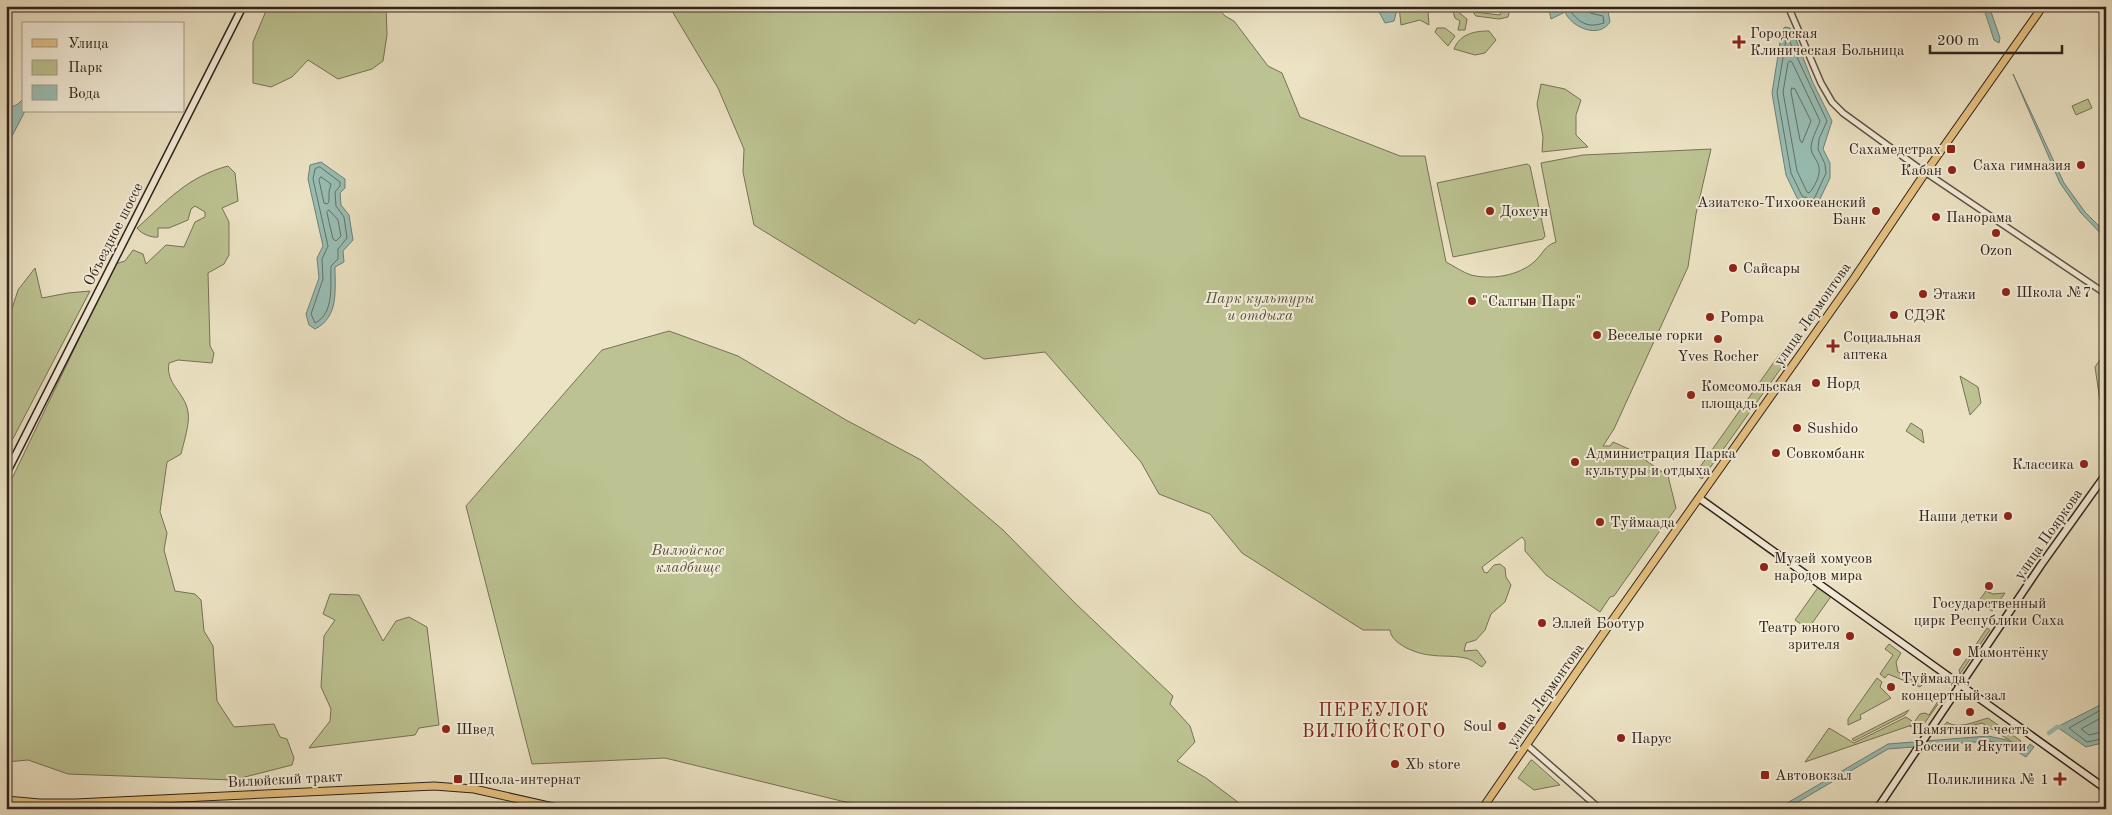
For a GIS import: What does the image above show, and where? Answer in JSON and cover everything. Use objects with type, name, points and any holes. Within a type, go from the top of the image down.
[{"type":"main road","name":"Объездное шоссе","points":[[6,474],[243,6]]},
{"type":"main road","name":"улица Лермонтова","points":[[1482,809],[2043,6]]},
{"type":"main road","name":"улица Пояркова","points":[[1877,809],[2038,570],[2106,474]]},
{"type":"main road","points":[[1699,498],[2106,789]]},
{"type":"main road","name":"Вилюйский тракт","points":[[6,800],[68,803],[434,786],[474,789],[562,809]]},
{"type":"street","points":[[1788,6],[1821,83],[1832,102],[1843,113],[1926,172],[2106,294]]},
{"type":"street","points":[[1527,745],[1600,809]]},
{"type":"green space","points":[[268,6],[386,6],[387,35],[383,61],[372,69],[338,79],[308,60],[292,77],[271,87],[253,83],[253,42]]},
{"type":"green space","name":"Парк культуры и отдыха","points":[[669,6],[1216,6],[1225,16],[1234,21],[1268,66],[1282,73],[1300,117],[1400,156],[1425,156],[1446,262],[1471,275],[1496,277],[1520,271],[1528,267],[1546,248],[1556,242],[1541,163],[1583,155],[1711,149],[1696,214],[1688,267],[1614,429],[1603,446],[1610,446],[1613,442],[1631,450],[1668,476],[1676,508],[1614,596],[1610,597],[1600,612],[1546,575],[1525,551],[1525,541],[1522,537],[1482,567],[1484,572],[1487,573],[1494,565],[1500,564],[1505,568],[1506,577],[1511,585],[1505,602],[1491,614],[1485,630],[1476,640],[1466,643],[1464,651],[1477,650],[1486,662],[1482,667],[1464,658],[1418,653],[1395,640],[1390,630],[1363,630],[1242,553],[1210,514],[1159,494],[1141,462],[1045,352],[984,359],[919,319],[915,324],[754,225],[743,172],[744,149],[718,88]]},
{"type":"green space","points":[[1399,6],[1455,6],[1457,11],[1467,19],[1465,30],[1458,30],[1460,21],[1455,18],[1452,8],[1428,12],[1429,25],[1420,20],[1401,25]]},
{"type":"green space","points":[[1502,6],[1511,6],[1508,17],[1499,19],[1476,16],[1474,14],[1474,12],[1500,15]]},
{"type":"green space","points":[[1437,28],[1445,28],[1455,36],[1448,46],[1435,32]]},
{"type":"green space","points":[[1489,31],[1496,40],[1485,53],[1475,55],[1454,49],[1460,40],[1468,34]]},
{"type":"green space","points":[[1541,84],[1565,89],[1581,100],[1576,115],[1576,135],[1588,147],[1542,152],[1543,137],[1537,104]]},
{"type":"green space","points":[[2088,99],[2092,108],[2076,115],[2072,106]]},
{"type":"green space","name":"Дохсун","points":[[1527,164],[1530,166],[1545,236],[1543,239],[1453,257],[1437,183]]},
{"type":"green space","points":[[228,166],[235,173],[238,201],[222,208],[229,222],[229,255],[224,264],[208,273],[210,346],[214,353],[212,363],[178,360],[169,363],[170,377],[186,405],[188,422],[181,454],[167,462],[160,512],[167,533],[164,550],[175,591],[195,594],[201,600],[204,631],[213,646],[217,701],[234,727],[274,724],[280,737],[287,739],[294,758],[292,765],[233,780],[68,774],[28,760],[6,762],[6,491],[115,264],[125,261],[133,250],[143,254],[146,264],[166,245],[184,247],[195,222],[205,217],[205,212],[195,206],[191,209],[188,220],[169,228],[158,228],[158,237],[147,235],[137,228],[189,183],[201,176]]},
{"type":"green space","points":[[35,268],[42,298],[90,291],[6,452],[6,315],[10,315],[18,290]]},
{"type":"green space","name":"Вилюйское кладбище","points":[[669,331],[738,356],[846,420],[921,460],[1003,530],[1076,604],[1173,696],[1170,704],[1190,726],[1195,742],[1177,761],[1206,778],[1247,809],[874,809],[665,758],[532,764],[466,506],[602,350]]},
{"type":"green space","points":[[2106,351],[2106,392],[2100,401],[2095,367]]},
{"type":"green space","points":[[1781,352],[1789,357],[1702,479],[1695,474]]},
{"type":"green space","points":[[1960,376],[1978,387],[1981,403],[1970,415]]},
{"type":"green space","points":[[1911,423],[1922,430],[1924,443],[1906,431]]},
{"type":"green space","points":[[1819,586],[1832,595],[1808,629],[1795,620]]},
{"type":"green space","points":[[1986,591],[1993,594],[2005,593],[1992,611],[1978,602]]},
{"type":"green space","points":[[330,594],[359,595],[383,641],[396,621],[409,617],[427,627],[439,725],[419,728],[415,735],[309,748],[330,721],[331,709],[321,687],[324,636],[335,620],[323,614]]},
{"type":"green space","points":[[1987,628],[1990,630],[1960,674],[1959,670]]},
{"type":"green space","points":[[1889,644],[1901,653],[1896,662],[1898,672],[1922,685],[1920,687],[1888,674],[1885,678],[1880,674],[1893,655],[1885,649]]},
{"type":"green space","points":[[1877,678],[1882,682],[1880,687],[1891,698],[1860,715],[1861,719],[1848,725],[1848,719]]},
{"type":"green space","points":[[1944,692],[1946,693],[1921,728],[1909,726],[1805,762],[1829,728],[1854,743],[1906,717],[1912,721],[1910,726],[1920,726],[1915,721],[1920,714],[1925,713],[1929,715]]},
{"type":"green space","points":[[1909,710],[1905,715],[1854,741],[1852,739]]},
{"type":"green space","points":[[1988,718],[2021,741],[2017,745],[1982,723],[1962,728],[1942,728],[1947,722],[1962,725]]},
{"type":"green space","points":[[1531,760],[1560,785],[1534,790],[1518,778]]},
{"type":"water","points":[[1376,6],[1398,6],[1394,21],[1385,23]]},
{"type":"water","points":[[1548,6],[1576,6],[1608,11],[1610,22],[1605,27],[1593,31],[1573,23],[1565,12],[1551,19]]},
{"type":"water","points":[[1983,6],[1989,6],[2000,38],[1999,43],[1994,40]]},
{"type":"water","points":[[1785,27],[1790,28],[1793,32],[1813,83],[1832,121],[1823,149],[1830,163],[1830,178],[1819,201],[1813,205],[1805,204],[1798,200],[1786,175],[1772,93],[1782,30]]},
{"type":"water","points":[[2013,74],[2064,183],[2085,212],[2106,233],[2106,239],[2081,213],[2060,183]]},
{"type":"water","points":[[22,100],[22,112],[24,112],[6,148],[6,110]]},
{"type":"water","points":[[321,162],[345,179],[345,188],[340,193],[341,205],[349,215],[353,240],[343,251],[344,262],[335,267],[335,294],[332,310],[323,324],[315,329],[309,325],[306,314],[319,278],[317,258],[323,246],[308,179],[310,165]]},
{"type":"water","points":[[2106,702],[2106,742],[2086,747],[2057,727]]},
{"type":"water","points":[[1988,736],[2007,740],[2025,751],[2030,744],[2034,747],[2026,757],[2005,744],[1988,741],[1888,749],[1786,809],[1777,809],[1888,744]]},
{"type":"waterway","points":[[2049,733],[2060,727]]},
{"type":"place","name":"Городская Клиническая Больница","points":[[1739,42]]},
{"type":"place","name":"Сахамедстрах","points":[[1951,149]]},
{"type":"place","name":"Саха гимназия","points":[[2081,165]]},
{"type":"place","name":"Кабан","points":[[1952,170]]},
{"type":"place","name":"Дохсун","points":[[1490,211]]},
{"type":"place","name":"Азиатско-Тихоокеанский Банк","points":[[1876,211]]},
{"type":"place","name":"Панорама","points":[[1936,217]]},
{"type":"place","name":"Ozon","points":[[1996,233]]},
{"type":"place","name":"Сайсары","points":[[1733,268]]},
{"type":"place","name":"Школа №7","points":[[2006,292]]},
{"type":"place","name":"Этажи","points":[[1923,294]]},
{"type":"place","name":"\"Салгын Парк\"","points":[[1472,301]]},
{"type":"place","name":"СДЭК","points":[[1894,315]]},
{"type":"place","name":"Pompa","points":[[1710,317]]},
{"type":"place","name":"Веселые горки","points":[[1597,335]]},
{"type":"place","name":"Yves Rocher","points":[[1718,339]]},
{"type":"place","name":"Социальная аптека","points":[[1833,346]]},
{"type":"place","name":"Норд","points":[[1816,383]]},
{"type":"place","name":"Комсомольская площадь","points":[[1691,395]]},
{"type":"place","name":"Sushido","points":[[1797,428]]},
{"type":"place","name":"Совкомбанк","points":[[1776,453]]},
{"type":"place","name":"Администрация Парка культуры и отдыха","points":[[1575,462]]},
{"type":"place","name":"Классика","points":[[2084,464]]},
{"type":"place","name":"Наши детки","points":[[2008,516]]},
{"type":"place","name":"Туймаада","points":[[1600,522]]},
{"type":"place","name":"Музей хомусов народов мира","points":[[1764,567]]},
{"type":"place","name":"Государственный цирк Республики Саха","points":[[1989,586]]},
{"type":"place","name":"Эллей Боотур","points":[[1542,623]]},
{"type":"place","name":"Театр юного зрителя","points":[[1850,636]]},
{"type":"place","name":"Мамонтёнку","points":[[1957,652]]},
{"type":"place","name":"Туймаада, концертный зал","points":[[1891,687]]},
{"type":"place","name":"Памятник в честь России и Якутии","points":[[1970,712]]},
{"type":"place","name":"Soul","points":[[1502,726]]},
{"type":"place","name":"Швед","points":[[446,729]]},
{"type":"place","name":"Парус","points":[[1621,738]]},
{"type":"place","name":"Xb store","points":[[1395,764]]},
{"type":"place","name":"Автовокзал","points":[[1765,775]]},
{"type":"place","name":"Школа-интернат","points":[[458,779]]},
{"type":"place","name":"Поликлиника № 1","points":[[2060,779]]},
{"type":"district","name":"ПЕРЕУЛОК ВИЛЮЙСКОГО","points":[[1374,720]]}]
